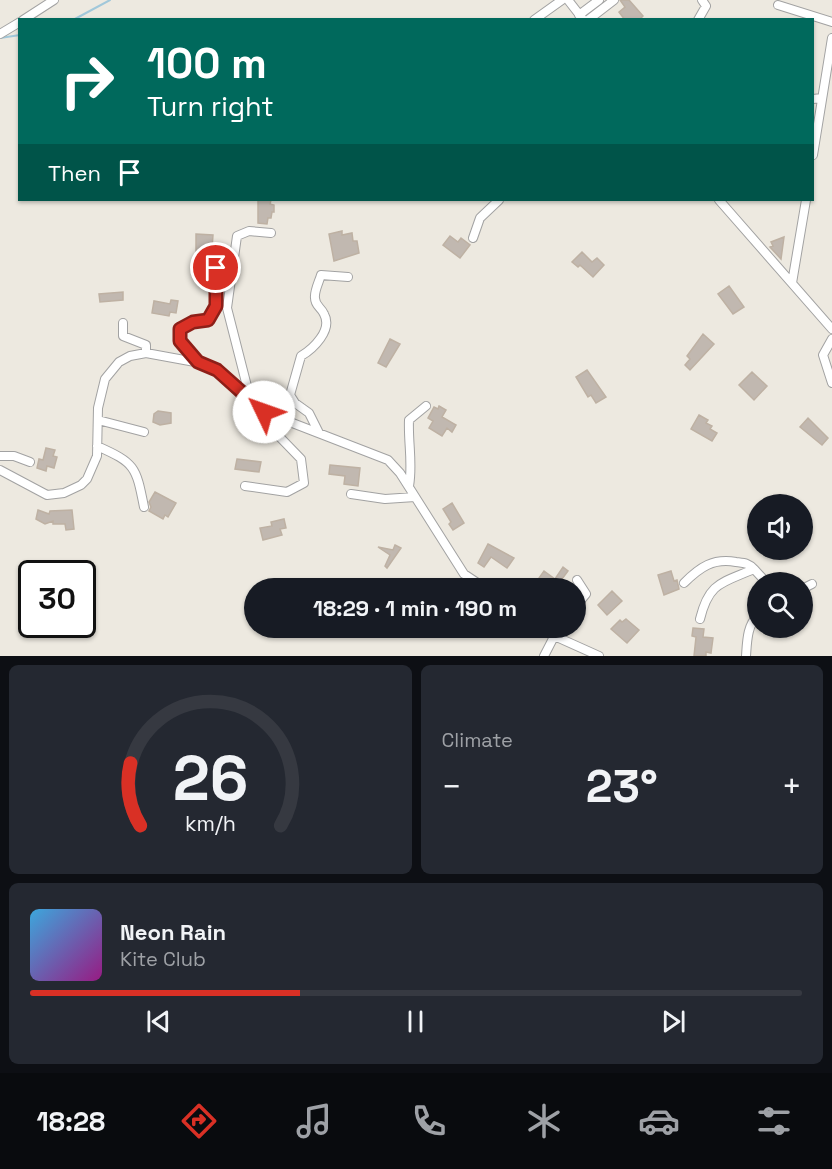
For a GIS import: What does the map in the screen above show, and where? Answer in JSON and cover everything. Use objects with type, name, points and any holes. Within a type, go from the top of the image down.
[{"type":"street","points":[[26,18],[54,0]]},
{"type":"street","points":[[537,18],[562,0]]},
{"type":"street","points":[[568,0],[581,17],[599,0]]},
{"type":"street","points":[[591,18],[614,0]]},
{"type":"street","points":[[699,18],[706,6],[702,0]]},
{"type":"street","points":[[778,5],[832,22]]},
{"type":"street","points":[[1,31],[18,23]]},
{"type":"street","points":[[814,142],[816,116],[822,98],[832,38]]},
{"type":"street","points":[[814,99],[822,98]]},
{"type":"street","points":[[473,238],[480,218],[498,201]]},
{"type":"street","points":[[720,201],[832,329]]},
{"type":"street","points":[[792,283],[806,201]]},
{"type":"street","points":[[250,399],[227,308],[230,276],[237,236],[249,231],[271,233]]},
{"type":"street","points":[[198,362],[180,341],[180,329],[193,322],[208,320],[216,306],[216,268]]},
{"type":"street","points":[[319,433],[309,413],[295,403],[290,394],[301,356],[314,348],[326,325],[324,314],[316,306],[314,295],[321,275],[348,277]]},
{"type":"street","points":[[123,323],[123,336],[146,345],[146,353]]},
{"type":"street","points":[[832,339],[823,355],[832,383]]},
{"type":"street","points":[[0,470],[47,495],[64,493],[77,487],[87,480],[97,456],[101,389],[108,374],[124,359],[146,353],[198,362],[217,370],[271,415],[388,460],[409,486],[464,574],[470,578]]},
{"type":"street","points":[[409,486],[412,469],[408,444],[409,420],[426,406]]},
{"type":"street","points":[[244,486],[287,492],[304,483],[301,459],[270,426],[271,415]]},
{"type":"street","points":[[98,420],[144,432]]},
{"type":"street","points":[[97,446],[127,459],[138,477],[144,507]]},
{"type":"street","points":[[0,456],[14,456],[30,462]]},
{"type":"street","points":[[351,494],[386,499],[415,497]]},
{"type":"street","points":[[684,583],[710,562],[728,561],[749,564],[757,572]]},
{"type":"street","points":[[700,619],[705,600],[715,586],[754,569]]},
{"type":"street","points":[[544,656],[554,638]]},
{"type":"street","points":[[559,638],[599,656]]},
{"type":"street","points":[[746,656],[747,638]]},
{"type":"building","points":[[620,0],[629,0],[643,16],[624,18],[619,12],[625,7]]},
{"type":"building","points":[[258,201],[271,201],[270,204],[274,205],[271,218],[268,218],[267,224],[258,223]]},
{"type":"building","points":[[342,231],[342,235],[352,233],[353,241],[357,241],[359,253],[334,261],[329,234]]},
{"type":"building","points":[[196,234],[213,235],[212,248],[215,248],[215,254],[226,254],[226,266],[222,266],[220,259],[205,258],[205,251],[196,251]]},
{"type":"building","points":[[450,236],[458,242],[461,238],[470,245],[460,258],[443,245]]},
{"type":"building","points":[[784,237],[781,259],[770,247],[773,246],[771,242]]},
{"type":"building","points":[[582,252],[592,262],[597,258],[604,265],[593,277],[580,265],[578,267],[572,262]]},
{"type":"building","points":[[729,286],[744,307],[733,314],[718,294]]},
{"type":"building","points":[[123,292],[123,300],[100,302],[99,294]]},
{"type":"building","points":[[171,300],[178,301],[176,313],[170,312],[169,316],[152,313],[154,301],[170,304]]},
{"type":"building","points":[[703,334],[714,344],[690,370],[685,365],[690,359],[687,356]]},
{"type":"building","points":[[390,339],[400,344],[386,367],[378,363]]},
{"type":"building","points":[[587,370],[606,397],[596,403],[591,395],[588,397],[576,377]]},
{"type":"building","points":[[752,372],[767,386],[754,400],[739,385]]},
{"type":"building","points":[[439,406],[446,410],[442,417],[456,425],[452,432],[447,428],[442,436],[429,428],[433,421],[428,418],[434,407],[438,409]]},
{"type":"building","points":[[158,411],[171,413],[171,423],[160,425],[153,422],[154,414]]},
{"type":"building","points":[[699,415],[708,420],[706,423],[712,426],[710,429],[717,433],[712,441],[691,429]]},
{"type":"building","points":[[808,418],[828,438],[822,445],[800,427]]},
{"type":"building","points":[[46,448],[55,450],[53,456],[57,457],[54,468],[47,466],[46,471],[37,468],[39,459],[43,460]]},
{"type":"building","points":[[237,459],[261,462],[259,472],[235,469]]},
{"type":"building","points":[[330,465],[360,468],[358,486],[344,484],[345,476],[329,474]]},
{"type":"building","points":[[155,492],[176,503],[168,517],[165,515],[163,519],[149,511],[151,507],[149,502]]},
{"type":"building","points":[[452,503],[464,523],[453,530],[443,509]]},
{"type":"building","points":[[38,510],[49,514],[50,511],[72,510],[74,529],[66,530],[65,524],[53,524],[53,521],[45,524],[36,519]]},
{"type":"building","points":[[284,519],[286,528],[280,529],[282,535],[263,540],[260,528],[272,526],[271,522]]},
{"type":"building","points":[[488,544],[514,558],[507,568],[491,557],[484,567],[478,563]]},
{"type":"building","points":[[395,545],[401,548],[387,568],[385,566],[390,555],[378,547],[393,550]]},
{"type":"building","points":[[563,567],[568,571],[563,578],[556,578]]},
{"type":"building","points":[[544,571],[554,578],[539,578]]},
{"type":"building","points":[[671,571],[674,581],[677,580],[679,589],[664,595],[658,575]]},
{"type":"building","points":[[612,591],[622,601],[607,615],[598,605]]},
{"type":"building","points":[[626,619],[639,630],[627,643],[611,629],[620,620],[622,622]]},
{"type":"building","points":[[693,628],[704,629],[703,637],[713,638],[711,653],[706,652],[706,656],[694,656],[696,637],[692,636]]},
{"type":"waterway","points":[[77,18],[110,0]]},
{"type":"waterway","points":[[0,38],[18,35]]},
{"type":"route","points":[[216,268],[216,306],[208,320],[193,322],[180,329],[180,341],[198,362],[207,364],[223,374],[264,412]]}]
